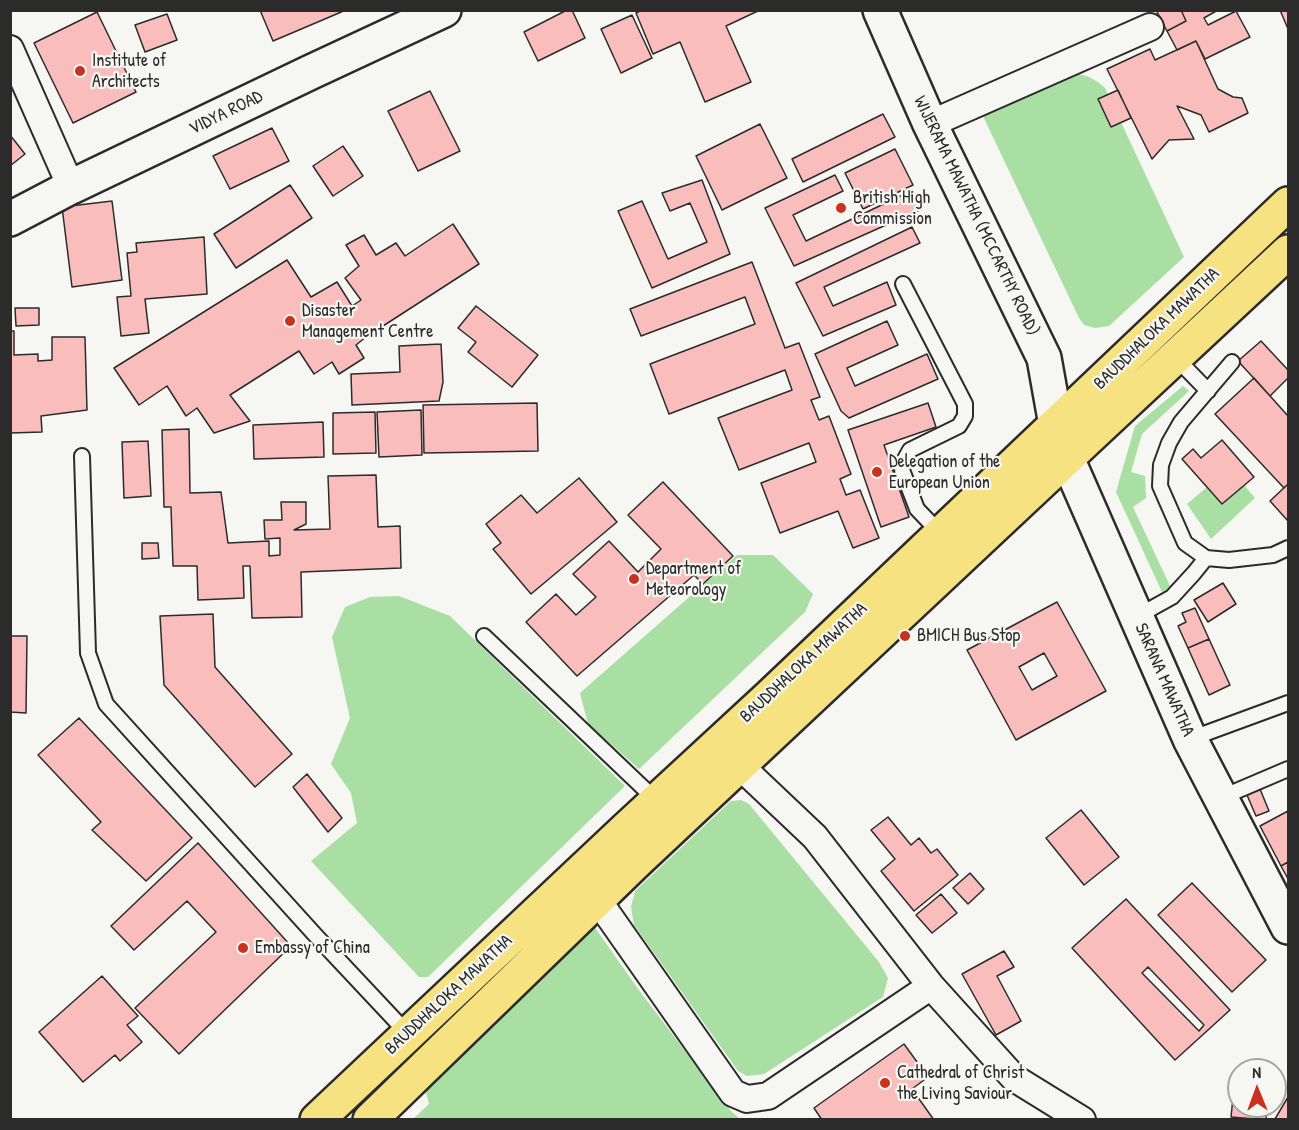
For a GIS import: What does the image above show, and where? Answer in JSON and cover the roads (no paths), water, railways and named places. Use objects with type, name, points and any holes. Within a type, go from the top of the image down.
[{"type":"main road","name":"BAUDDHALOKA MAWATHA","points":[[586,888],[657,801],[1288,204]]},
{"type":"main road","name":"BAUDDHALOKA MAWATHA","points":[[317,1119],[420,1047],[586,888],[739,765],[1288,252]]},
{"type":"main road","name":"BAUDDHALOKA MAWATHA","points":[[370,1119],[420,1047]]},
{"type":"street","name":"WIJERAMA MAWATHA (MCCARTHY ROAD)","points":[[880,10],[930,124],[1044,358],[1056,425]]},
{"type":"street","name":"VIDYA ROAD","points":[[10,219],[71,187],[430,13]]},
{"type":"street","points":[[930,124],[1150,27]]},
{"type":"street","points":[[10,49],[71,187]]},
{"type":"street","name":"SARANA MAWATHA","points":[[1056,425],[1067,458],[1190,740],[1288,927]]},
{"type":"street","points":[[739,765],[815,837],[931,987],[1014,1078],[1082,1119]]},
{"type":"street","points":[[586,888],[733,1093],[747,1099],[768,1096],[931,987]]},
{"type":"lane","points":[[903,284],[965,404],[964,416],[959,426],[910,450],[902,470],[917,509],[941,534]]},
{"type":"lane","points":[[1175,357],[1208,391]]},
{"type":"lane","points":[[1232,362],[1181,422],[1169,442],[1161,465],[1160,486],[1185,543],[1206,558],[1228,560],[1273,555],[1288,548]]},
{"type":"lane","points":[[82,456],[88,652],[106,704],[420,1047]]},
{"type":"lane","points":[[1136,617],[1172,597],[1206,558]]},
{"type":"lane","points":[[484,636],[657,801]]},
{"type":"lane","points":[[1190,740],[1288,703]]},
{"type":"lane","points":[[1220,798],[1288,769]]},
{"type":"place","name":"Institute of Architects","points":[[80,71]]},
{"type":"place","name":"British High Commission","points":[[841,208]]},
{"type":"place","name":"Disaster Management Centre","points":[[290,321]]},
{"type":"place","name":"Delegation of the European Union","points":[[877,472]]},
{"type":"place","name":"Department of Meteorology","points":[[634,579]]},
{"type":"place","name":"BMICH Bus Stop","points":[[905,636]]},
{"type":"place","name":"Embassy of China","points":[[243,948]]},
{"type":"place","name":"Cathedral of Christ the Living Saviour","points":[[885,1083]]}]
